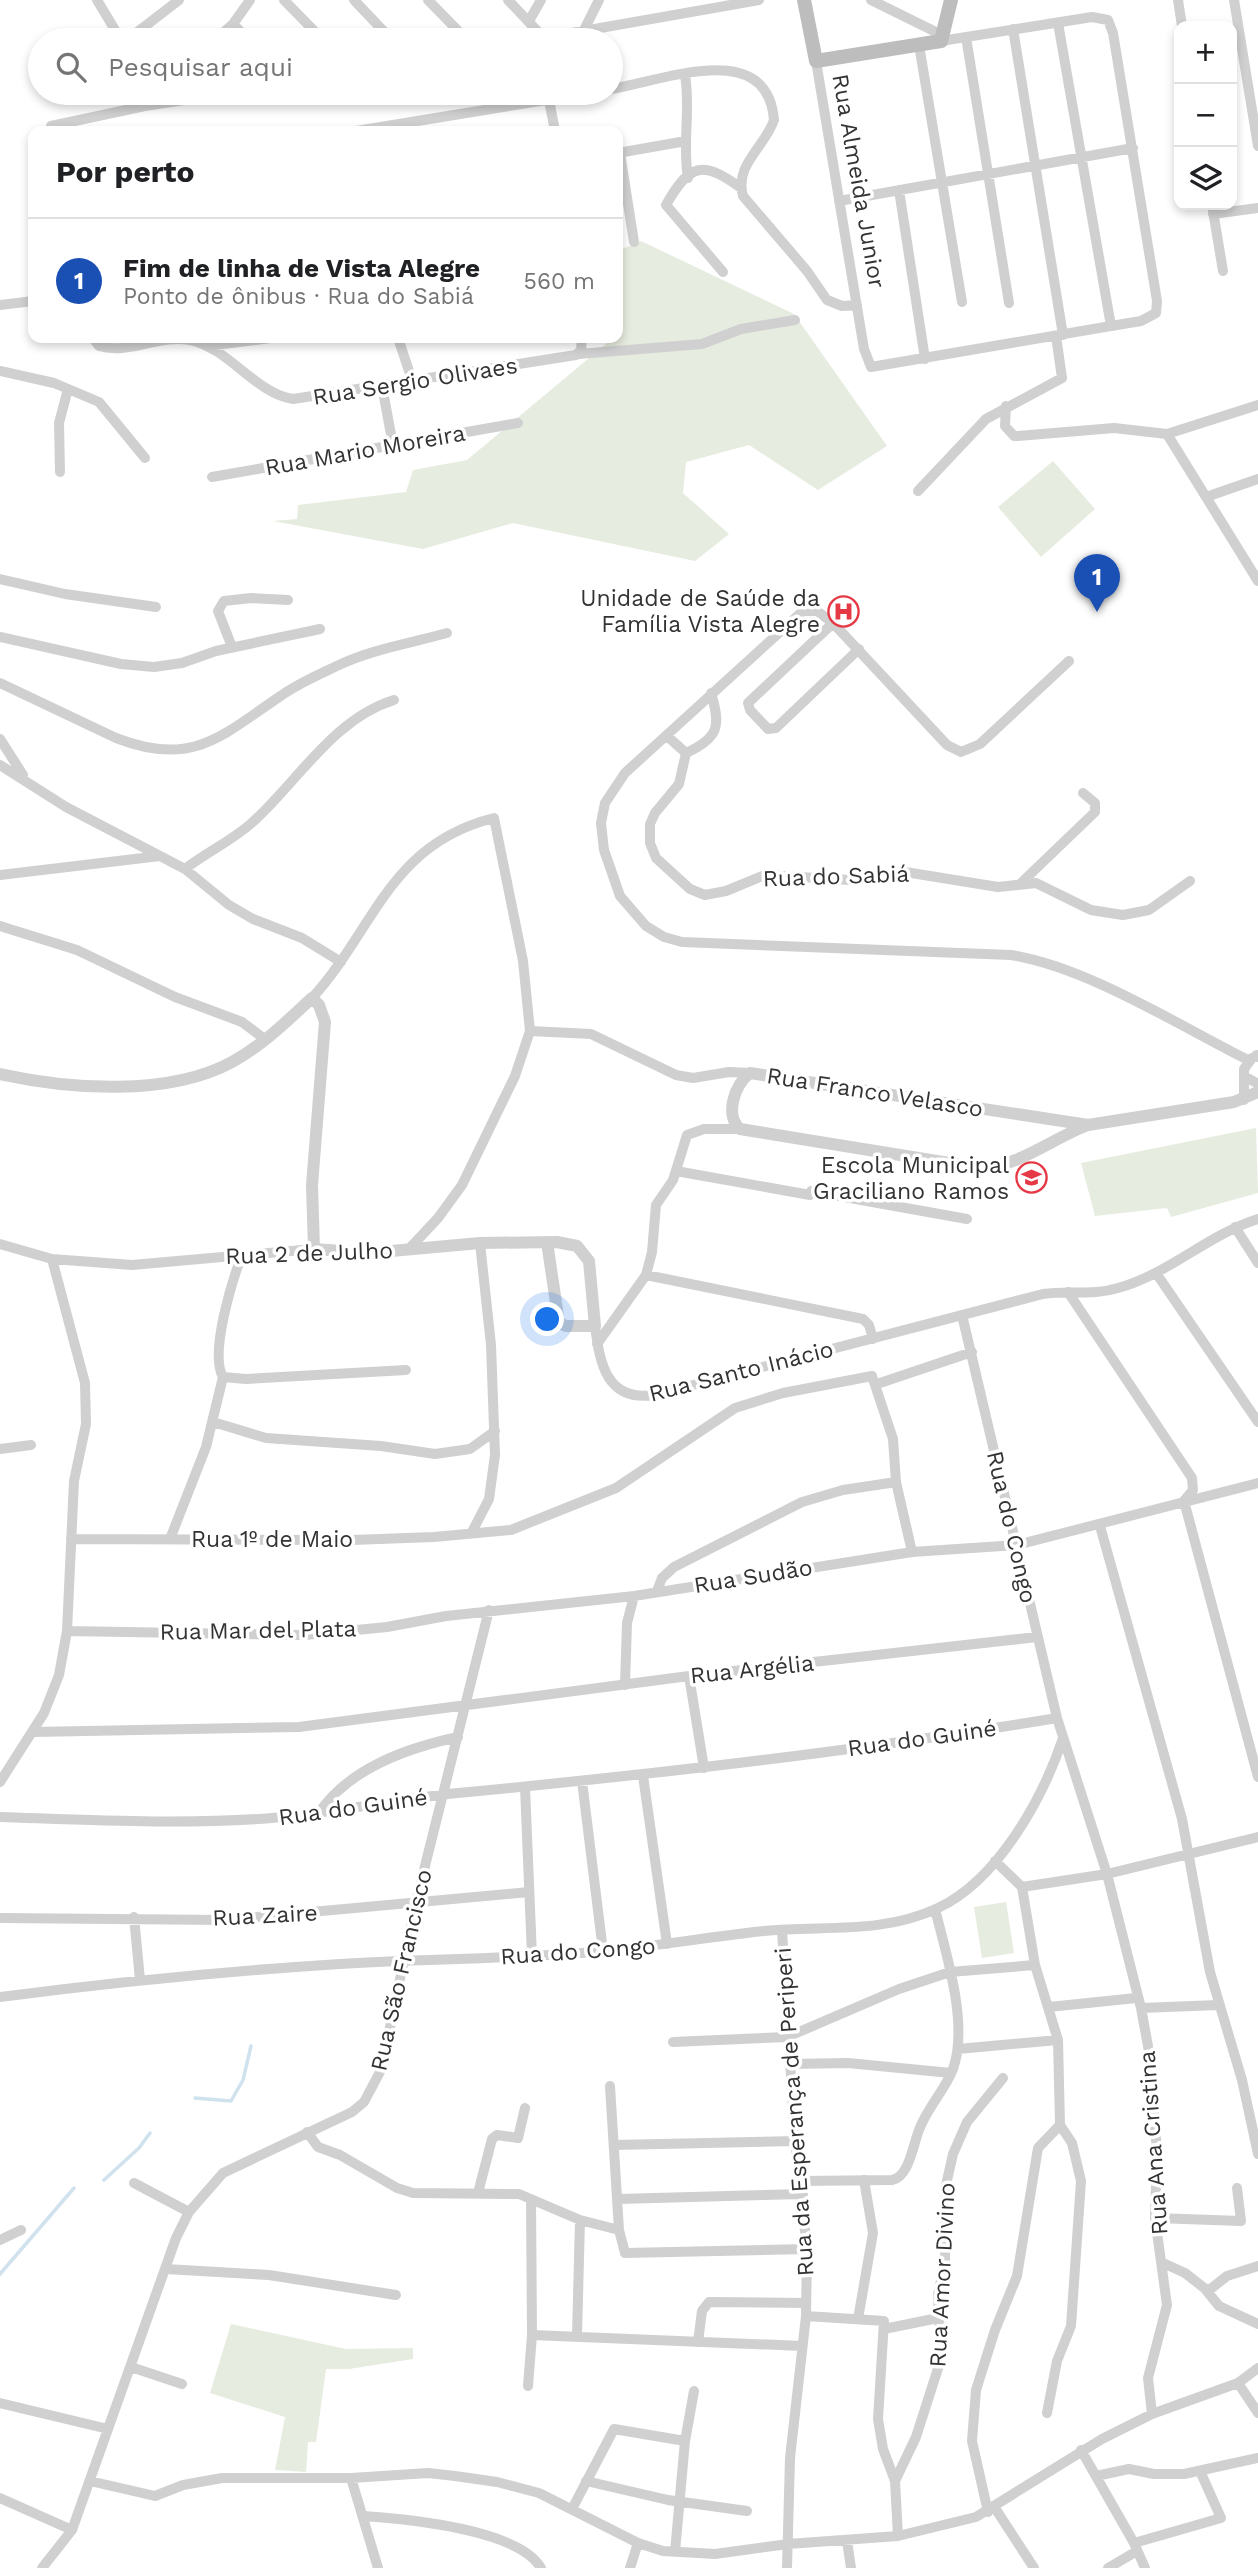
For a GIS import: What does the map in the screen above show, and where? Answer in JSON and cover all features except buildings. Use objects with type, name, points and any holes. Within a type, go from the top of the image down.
[{"type":"main road","name":"Rua Almeida Junior","points":[[804,0],[816,61]]},
{"type":"main road","points":[[816,61],[941,38],[951,0]]},
{"type":"street","points":[[97,0],[114,28]]},
{"type":"street","points":[[228,28],[250,0]]},
{"type":"street","points":[[284,0],[311,28]]},
{"type":"street","points":[[354,0],[381,28]]},
{"type":"street","points":[[428,0],[455,28]]},
{"type":"street","points":[[508,0],[532,28]]},
{"type":"street","points":[[529,21],[541,0]]},
{"type":"street","points":[[585,28],[599,0]]},
{"type":"street","points":[[596,28],[759,0]]},
{"type":"street","points":[[871,0],[941,38],[1104,18],[1113,33],[1158,308],[1148,319],[925,359],[899,190]]},
{"type":"street","points":[[1178,0],[1181,21]]},
{"type":"street","points":[[1234,0],[1258,146]]},
{"type":"street","points":[[141,28],[172,2]]},
{"type":"street","points":[[1058,23],[1111,326]]},
{"type":"street","points":[[233,24],[237,28]]},
{"type":"street","points":[[918,491],[979,425],[1006,406],[1062,378],[1060,336],[1013,29]]},
{"type":"street","points":[[966,37],[1009,303]]},
{"type":"street","points":[[919,44],[962,302]]},
{"type":"street","name":"Rua Almeida Junior","points":[[816,61],[866,355],[873,368],[925,359]]},
{"type":"street","points":[[623,87],[716,70],[739,71],[755,78],[767,92],[774,120],[746,166],[741,188]]},
{"type":"street","points":[[685,75],[689,107],[685,141],[688,178]]},
{"type":"street","points":[[51,126],[151,105]]},
{"type":"street","points":[[395,126],[519,105]]},
{"type":"street","points":[[550,105],[554,126]]},
{"type":"street","points":[[623,152],[685,141]]},
{"type":"street","points":[[839,201],[1133,148]]},
{"type":"street","points":[[723,272],[667,206],[688,178],[701,170],[713,170],[741,188],[754,212],[807,271],[827,300],[842,306],[857,305]]},
{"type":"street","points":[[623,177],[634,242]]},
{"type":"street","points":[[1237,209],[1258,208]]},
{"type":"street","points":[[1212,210],[1223,271]]},
{"type":"street","points":[[0,305],[28,301]]},
{"type":"street","name":"Rua Sergio Olivaes","points":[[194,343],[207,346],[288,398],[382,386],[579,354],[702,344],[741,329],[795,320]]},
{"type":"street","name":"Rua Sergio Olivaes","points":[[97,343],[99,346],[115,348],[149,343]]},
{"type":"street","points":[[207,346],[231,343]]},
{"type":"street","points":[[400,343],[412,380]]},
{"type":"street","points":[[579,354],[581,343]]},
{"type":"street","points":[[0,371],[68,389],[103,405],[145,458]]},
{"type":"street","points":[[382,386],[393,445]]},
{"type":"street","points":[[60,472],[59,423],[68,389]]},
{"type":"street","points":[[1006,406],[1004,424],[1014,436],[1114,428],[1167,434],[1258,405]]},
{"type":"street","name":"Rua Mario Moreira","points":[[212,477],[518,423]]},
{"type":"street","points":[[1167,434],[1258,581]]},
{"type":"street","points":[[1206,497],[1258,479]]},
{"type":"street","points":[[1244,558],[1258,554]]},
{"type":"street","points":[[0,579],[65,594],[156,607]]},
{"type":"street","points":[[232,647],[218,607],[224,601],[251,598],[288,600]]},
{"type":"street","points":[[1069,661],[980,744],[961,752],[947,745],[859,649],[822,613],[810,609],[798,614],[613,788],[601,823],[604,850],[620,896],[646,926],[664,937],[682,942],[1010,955],[1036,959],[1076,974],[1255,1057],[1244,1069],[1244,1100]]},
{"type":"street","points":[[833,623],[748,703],[750,710],[768,729],[776,728],[859,649]]},
{"type":"street","points":[[0,637],[140,666],[182,663],[232,647],[320,629]]},
{"type":"street","points":[[0,682],[116,738],[134,745],[172,751],[220,736],[252,718],[285,693],[343,663],[447,633]]},
{"type":"street","points":[[667,736],[686,753],[704,744],[717,726],[710,694]]},
{"type":"street","points":[[186,869],[258,818],[299,771],[365,712],[394,701]]},
{"type":"street","points":[[0,739],[29,783]]},
{"type":"street","name":"Rua do Sabiá","points":[[686,753],[679,784],[655,813],[649,833],[656,858],[696,892],[714,894],[765,875],[850,880],[899,871],[998,887],[1021,883],[1043,885],[1091,910],[1123,915],[1149,910],[1190,881]]},
{"type":"street","points":[[0,765],[66,807],[186,869],[244,915],[302,938],[341,962]]},
{"type":"street","points":[[1021,883],[1095,813],[1095,803],[1083,793]]},
{"type":"street","points":[[0,1074],[41,1083],[79,1086],[153,1083],[209,1072],[230,1063],[266,1040],[312,998],[341,962],[388,887],[423,854],[458,832],[494,818],[523,961],[530,1031],[515,1076],[462,1185],[438,1218],[409,1248]]},
{"type":"street","points":[[0,876],[160,856]]},
{"type":"street","points":[[0,926],[77,950],[175,997],[242,1022],[266,1040]]},
{"type":"street","points":[[312,998],[319,1005],[325,1022],[312,1185],[314,1249]]},
{"type":"street","points":[[530,1031],[591,1034],[676,1075],[693,1078],[729,1072],[750,1073]]},
{"type":"street","name":"Rua Franco Velasco","points":[[1088,1125],[750,1073],[737,1086],[733,1119],[740,1129],[994,1168],[1008,1164],[1055,1138],[1088,1125],[1244,1100],[1258,1092]]},
{"type":"street","points":[[1246,1077],[1258,1084]]},
{"type":"street","points":[[597,1344],[646,1275],[652,1252],[656,1205],[676,1171],[681,1147],[687,1135],[704,1129],[740,1129]]},
{"type":"street","points":[[676,1171],[967,1219]]},
{"type":"street","name":"Rua Santo Inácio","points":[[577,1246],[589,1261],[597,1344],[612,1383],[625,1394],[643,1396],[1042,1294],[1108,1291],[1156,1273],[1235,1227],[1258,1219]]},
{"type":"street","points":[[1235,1227],[1258,1263]]},
{"type":"street","points":[[547,1242],[559,1323],[566,1326],[595,1326]]},
{"type":"street","name":"Rua 2 de Julho","points":[[0,1244],[52,1259],[132,1265],[314,1249],[348,1254],[481,1243],[547,1242],[577,1246]]},
{"type":"street","points":[[472,1532],[492,1486],[495,1431],[491,1345],[481,1243]]},
{"type":"street","points":[[242,1254],[228,1300],[220,1342],[219,1370],[227,1378],[406,1370]]},
{"type":"street","points":[[0,1782],[44,1713],[59,1675],[66,1631],[76,1463],[86,1424],[85,1383],[52,1259]]},
{"type":"street","points":[[1156,1273],[1258,1422]]},
{"type":"street","name":"Rua Santo Inácio","points":[[646,1275],[863,1319],[869,1325],[873,1339]]},
{"type":"street","points":[[1068,1292],[1192,1478],[1193,1490],[1184,1501],[1258,1777]]},
{"type":"street","name":"Rua do Congo","points":[[962,1315],[1057,1718],[1107,1874]]},
{"type":"street","name":"Rua 1º de Maio","points":[[71,1539],[138,1542],[170,1539],[352,1540],[434,1537],[510,1530],[608,1492],[735,1408],[783,1393],[872,1380],[972,1352]]},
{"type":"street","points":[[170,1539],[227,1378]]},
{"type":"street","points":[[872,1380],[893,1439],[896,1482],[912,1552]]},
{"type":"street","points":[[213,1422],[266,1438],[381,1446],[435,1454],[470,1449],[495,1431]]},
{"type":"street","points":[[0,1449],[31,1445]]},
{"type":"street","points":[[657,1591],[662,1578],[674,1567],[784,1510],[820,1496],[896,1482]]},
{"type":"street","name":"Rua Sudão","points":[[489,1610],[634,1595],[912,1552],[1017,1545],[1100,1526],[1258,1483]]},
{"type":"street","points":[[1100,1526],[1190,1852],[1218,2005],[1242,2080],[1258,2154]]},
{"type":"street","points":[[625,1685],[626,1623],[634,1595]]},
{"type":"street","name":"Rua Mar del Plata","points":[[66,1631],[305,1635],[387,1627],[489,1610]]},
{"type":"street","name":"Rua São Francisco","points":[[42,2568],[72,2530],[189,2212],[223,2173],[352,2112],[372,2091],[381,2070],[402,1961],[489,1610]]},
{"type":"street","name":"Rua Argélia","points":[[467,1704],[1037,1637]]},
{"type":"street","points":[[689,1676],[704,1768]]},
{"type":"street","points":[[33,1732],[299,1727],[467,1704]]},
{"type":"street","name":"Rua do Guiné","points":[[0,1817],[164,1821],[272,1818],[442,1794],[643,1776],[1057,1718]]},
{"type":"street","points":[[319,1813],[339,1787],[394,1755],[458,1737]]},
{"type":"street","name":"Rua do Congo","points":[[0,1997],[140,1980],[402,1961],[603,1951],[782,1930],[864,1928],[935,1909],[969,1887],[995,1861],[1038,1799],[1063,1738]]},
{"type":"street","points":[[643,1776],[667,1944]]},
{"type":"street","points":[[582,1781],[603,1951]]},
{"type":"street","points":[[525,1787],[532,1956]]},
{"type":"street","points":[[1022,1887],[1107,1874],[1258,1837]]},
{"type":"street","points":[[995,1861],[1022,1887],[1035,1965],[1058,2040],[1060,2125],[1068,2134],[1077,2161],[1081,2205],[1071,2326],[1057,2361],[1047,2413]]},
{"type":"street","name":"Rua Ana Cristina","points":[[1107,1874],[1139,2003],[1154,2098],[1157,2153],[1155,2218],[1167,2305],[1147,2378],[1152,2414]]},
{"type":"street","name":"Rua Zaire","points":[[0,1918],[134,1917],[225,1920],[529,1892]]},
{"type":"street","points":[[801,2181],[899,2178],[925,2116],[951,2073],[958,2049],[950,1972],[935,1909]]},
{"type":"street","points":[[134,1917],[140,1980]]},
{"type":"street","name":"Rua da Esperança de Periperi","points":[[782,1930],[795,2141],[807,2249],[806,2316],[790,2458],[787,2568]]},
{"type":"street","points":[[673,2042],[787,2037],[887,1994],[950,1972],[1035,1965]]},
{"type":"street","points":[[1049,2007],[1139,2003],[1218,2005]]},
{"type":"street","points":[[958,2049],[1058,2040]]},
{"type":"street","points":[[789,2064],[848,2063],[951,2073]]},
{"type":"street","name":"Rua Amor Divino","points":[[895,2481],[916,2437],[941,2359],[938,2295],[946,2245],[946,2185],[953,2154],[967,2122],[1003,2078]]},
{"type":"street","points":[[610,2086],[622,2250],[629,2254],[807,2249]]},
{"type":"street","points":[[478,2193],[493,2137],[515,2139],[520,2136],[526,2108]]},
{"type":"street","points":[[1034,2568],[991,2510],[972,2441],[976,2390],[995,2330],[1017,2276],[1038,2148],[1060,2125]]},
{"type":"street","points":[[307,2132],[317,2147],[340,2155],[397,2188],[427,2195],[510,2193],[580,2220],[619,2230]]},
{"type":"street","points":[[614,2145],[795,2141]]},
{"type":"street","points":[[858,2319],[873,2233],[864,2180]]},
{"type":"street","points":[[134,2183],[189,2212]]},
{"type":"street","points":[[1155,2218],[1241,2221],[1237,2188]]},
{"type":"street","points":[[618,2199],[803,2194]]},
{"type":"street","points":[[528,2386],[532,2335],[531,2199]]},
{"type":"street","points":[[577,2336],[580,2220]]},
{"type":"street","points":[[0,2239],[21,2230]]},
{"type":"street","points":[[1163,2263],[1185,2273],[1206,2290],[1219,2306],[1258,2324]]},
{"type":"street","points":[[1206,2290],[1212,2290],[1227,2276],[1258,2266]]},
{"type":"street","points":[[166,2269],[269,2275],[396,2295]]},
{"type":"street","points":[[698,2342],[702,2311],[709,2302],[806,2303]]},
{"type":"street","points":[[806,2316],[884,2321],[884,2329],[939,2318]]},
{"type":"street","name":"Rua Amor Divino","points":[[884,2329],[878,2419],[883,2449],[895,2481],[898,2536]]},
{"type":"street","points":[[532,2335],[802,2346]]},
{"type":"street","points":[[131,2367],[182,2384]]},
{"type":"street","points":[[90,2481],[155,2496],[183,2485],[222,2478],[351,2478],[428,2473],[529,2490],[638,2543],[675,2553],[715,2554],[788,2544],[898,2536],[961,2522],[991,2510],[1081,2450],[1152,2414],[1238,2383],[1258,2368]]},
{"type":"street","points":[[1238,2383],[1258,2413]]},
{"type":"street","points":[[675,2553],[685,2441],[694,2391]]},
{"type":"street","points":[[0,2403],[108,2429]]},
{"type":"street","points":[[572,2509],[614,2429],[685,2441]]},
{"type":"street","points":[[1081,2450],[1136,2547],[1145,2568]]},
{"type":"street","points":[[1096,2476],[1129,2469],[1168,2475],[1258,2458]]},
{"type":"street","points":[[1108,2568],[1136,2547],[1221,2518],[1200,2471]]},
{"type":"street","points":[[351,2478],[378,2568]]},
{"type":"street","points":[[586,2481],[678,2501],[747,2511]]},
{"type":"street","points":[[0,2498],[72,2530]]},
{"type":"street","points":[[363,2516],[404,2519],[492,2536],[529,2553],[541,2568]]},
{"type":"street","points":[[847,2541],[851,2568]]},
{"type":"street","points":[[630,2568],[638,2543]]},
{"type":"shaded area","points":[[641,241],[794,314],[887,446],[818,490],[749,445],[686,462],[683,493],[729,534],[695,561],[513,523],[423,549],[273,521],[297,519],[298,505],[406,492],[413,470],[467,460],[607,343],[623,343],[623,249]]},
{"type":"shaded area","points":[[1053,461],[1095,509],[1041,557],[998,507]]},
{"type":"shaded area","points":[[1256,1128],[1258,1193],[1171,1217],[1167,1208],[1095,1216],[1081,1163]]},
{"type":"shaded area","points":[[1006,1902],[1014,1953],[982,1958],[974,1907]]},
{"type":"shaded area","points":[[231,2324],[346,2349],[413,2348],[413,2359],[349,2369],[326,2369],[316,2442],[308,2442],[306,2472],[275,2470],[285,2417],[210,2393]]},
{"type":"waterway","points":[[195,2098],[231,2101],[243,2080],[251,2046]]},
{"type":"waterway","points":[[104,2180],[139,2148],[150,2133]]},
{"type":"waterway","points":[[0,2274],[74,2188]]},
{"type":"place","name":"Unidade de Saúde da Família Vista Alegre","points":[[843,611]]},
{"type":"place","name":"Fim de linha de Vista Alegre","points":[[1097,612]]},
{"type":"place","name":"Escola Municipal Graciliano Ramos","points":[[1032,1178]]}]
